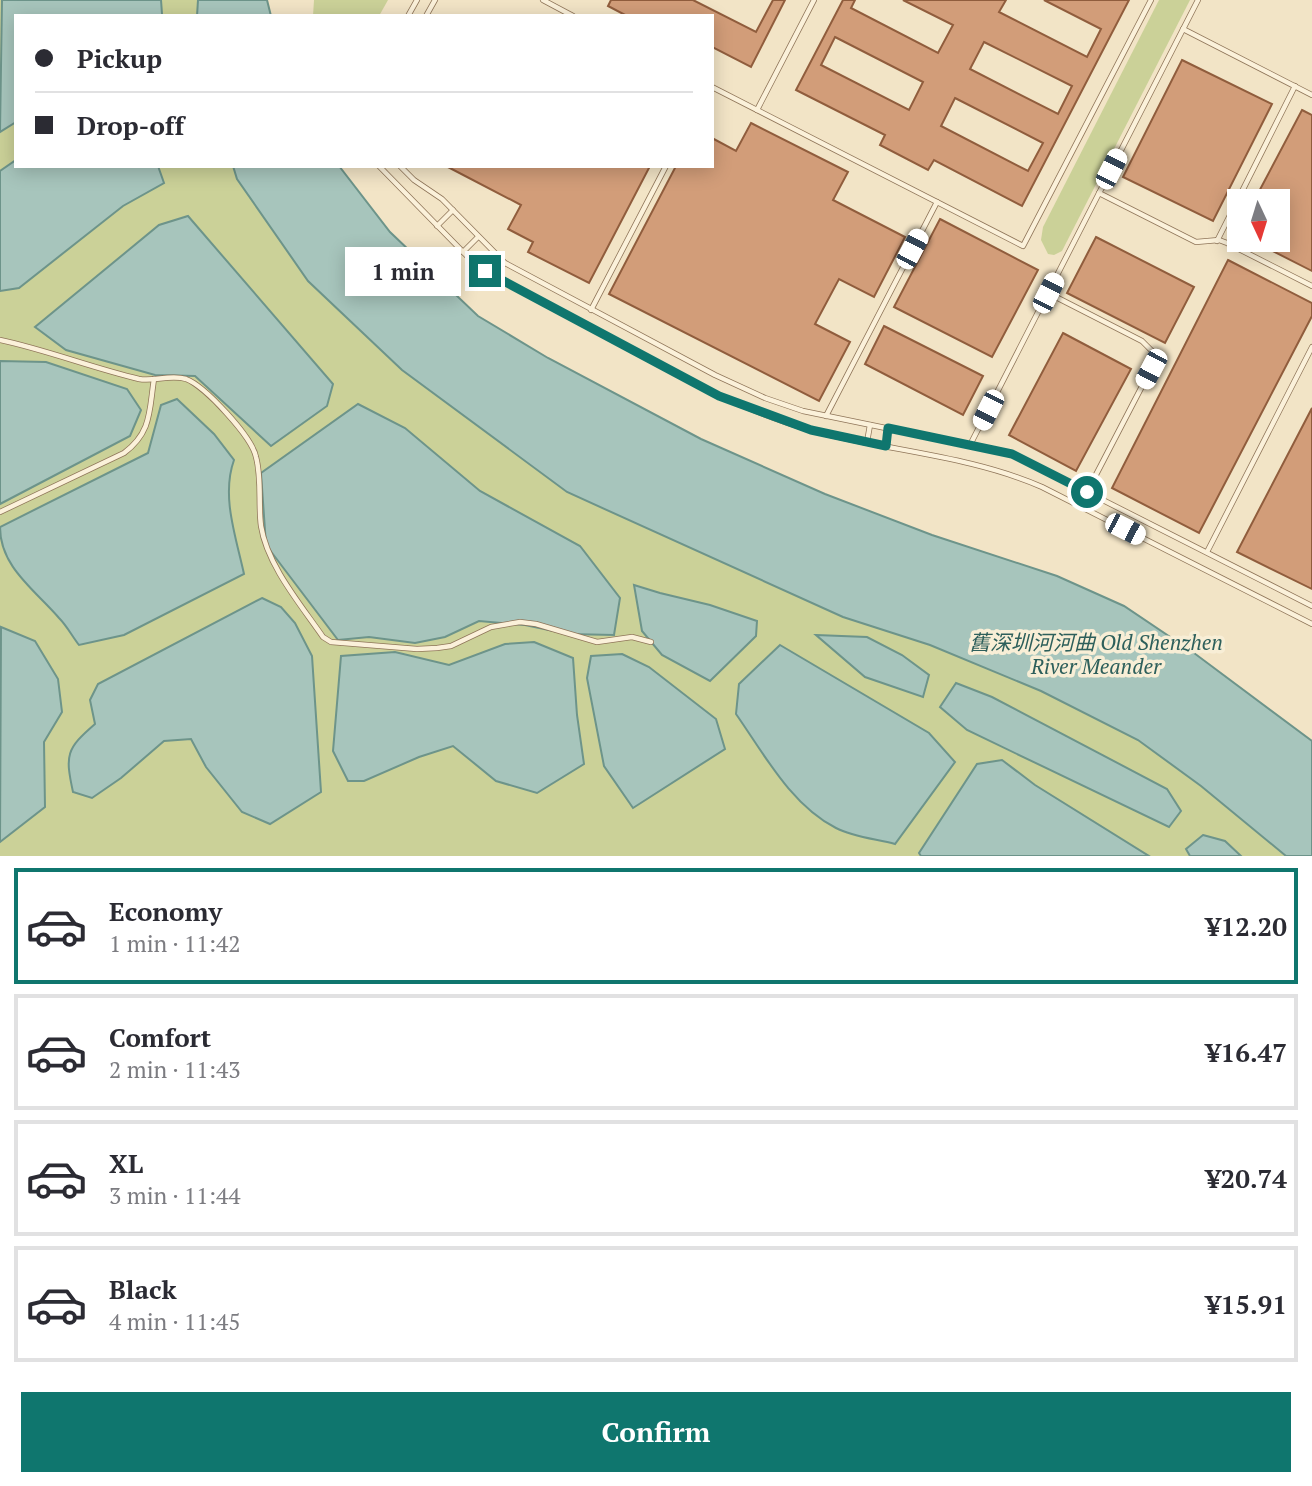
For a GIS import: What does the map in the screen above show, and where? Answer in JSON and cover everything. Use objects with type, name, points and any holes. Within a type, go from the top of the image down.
[{"type":"lane","points":[[542,0],[569,14]]},
{"type":"lane","points":[[757,110],[814,0]]},
{"type":"lane","points":[[714,88],[1023,246],[1151,0]]},
{"type":"lane","points":[[970,445],[1198,0]]},
{"type":"lane","points":[[1183,29],[1312,95]]},
{"type":"lane","points":[[1217,241],[1295,86]]},
{"type":"lane","points":[[381,168],[463,252],[493,275],[709,391],[762,414],[811,430],[987,467],[1029,481],[1312,624]]},
{"type":"lane","points":[[402,168],[453,211],[505,263],[741,388],[784,405],[826,416],[970,445],[1023,459],[1312,606]]},
{"type":"lane","points":[[591,310],[665,168]]},
{"type":"lane","points":[[1099,193],[1196,242],[1228,243],[1312,286]]},
{"type":"lane","points":[[826,416],[937,202]]},
{"type":"lane","points":[[437,226],[453,211]]},
{"type":"lane","points":[[463,252],[478,237]]},
{"type":"lane","points":[[1048,293],[1142,341],[1154,353],[1151,369],[1087,492]]},
{"type":"lane","points":[[0,340],[37,348],[139,379],[170,377],[187,380],[202,389],[242,430],[256,454],[262,529],[271,558],[323,637],[331,642],[417,649],[437,648],[451,646],[507,622],[536,624],[597,642],[632,637],[651,642]]},
{"type":"lane","points":[[1207,552],[1312,347]]},
{"type":"lane","points":[[0,512],[124,453],[139,442],[147,427],[154,379]]},
{"type":"lane","points":[[867,442],[870,425]]},
{"type":"lane","points":[[886,446],[888,428]]},
{"type":"green space","points":[[0,0],[198,0],[197,14],[14,14],[14,168],[234,168],[237,179],[308,281],[402,370],[567,492],[843,617],[930,645],[1041,691],[1138,740],[1201,786],[1286,856],[0,856]]},
{"type":"green space","points":[[314,0],[388,0],[380,14],[313,14]]},
{"type":"green space","points":[[1159,0],[1190,0],[1062,251],[1054,255],[1048,254],[1041,240],[1043,227]]},
{"type":"water","points":[[2,0],[161,0],[162,14],[14,14],[14,123],[0,132]]},
{"type":"water","points":[[198,0],[267,0],[270,14],[197,14]]},
{"type":"water","points":[[14,161],[14,168],[159,168],[164,183],[123,206],[19,288],[0,291],[0,171]]},
{"type":"water","name":"舊深圳河河曲 Old Shenzhen River Meander","points":[[234,168],[341,168],[390,232],[478,316],[548,358],[701,439],[825,494],[932,535],[1057,576],[1124,606],[1194,653],[1312,741],[1312,856],[1286,856],[1201,786],[1138,740],[1041,691],[930,645],[843,617],[567,492],[402,370],[308,281],[237,179]]},
{"type":"water","points":[[188,216],[333,384],[327,406],[271,446],[195,376],[155,375],[66,350],[35,327],[159,225]]},
{"type":"water","points":[[0,361],[46,362],[127,389],[141,410],[130,436],[0,504]]},
{"type":"water","points":[[177,399],[214,434],[234,460],[230,474],[229,502],[244,574],[124,635],[79,645],[62,621],[12,566],[2,541],[0,527],[148,453],[161,405]]},
{"type":"water","points":[[358,404],[405,428],[480,491],[580,546],[620,598],[614,635],[568,634],[525,625],[479,621],[445,637],[415,643],[369,637],[338,640],[266,545],[261,473]]},
{"type":"water","points":[[634,585],[710,605],[757,621],[756,636],[710,681],[662,655],[642,631]]},
{"type":"water","points":[[262,598],[281,607],[295,623],[312,656],[321,792],[270,824],[242,812],[206,767],[191,739],[164,741],[121,778],[92,798],[73,792],[69,769],[70,754],[78,740],[95,724],[90,700],[98,684]]},
{"type":"water","points":[[1,627],[35,641],[58,679],[62,712],[44,742],[45,807],[0,842]]},
{"type":"water","points":[[816,635],[867,637],[902,655],[929,675],[923,697],[865,677]]},
{"type":"water","points":[[534,642],[573,658],[584,764],[537,793],[496,781],[453,746],[419,757],[364,781],[348,781],[333,751],[341,656],[395,652],[449,665],[505,644]]},
{"type":"water","points":[[780,645],[929,733],[955,762],[895,844],[850,834],[836,828],[805,806],[768,762],[736,714],[739,684]]},
{"type":"water","points":[[622,654],[649,667],[716,719],[725,749],[633,808],[604,766],[587,678],[591,656]]},
{"type":"water","points":[[956,683],[992,697],[1167,789],[1181,811],[1169,827],[967,730],[940,707]]},
{"type":"water","points":[[1002,760],[1035,785],[1149,856],[921,856],[919,853],[977,764]]},
{"type":"water","points":[[1203,835],[1225,841],[1241,856],[1190,856],[1186,849]]},
{"type":"building","points":[[611,0],[693,0],[756,32],[773,0],[785,0],[751,67],[714,48],[714,14],[623,14],[608,6]]},
{"type":"building","points":[[843,0],[855,0],[851,8],[938,53],[953,25],[903,0],[1006,0],[999,12],[1087,57],[1101,29],[1044,0],[1129,0],[1022,206],[934,160],[928,170],[880,145],[885,135],[796,90]],"holes":[[[835,37],[923,82],[909,110],[821,65]],[[984,42],[1072,86],[1058,114],[970,69]],[[955,98],[1043,143],[1028,171],[941,126]]]},
{"type":"building","points":[[1182,60],[1272,104],[1213,221],[1123,177]]},
{"type":"building","points":[[1302,110],[1312,115],[1312,271],[1275,252],[1290,252],[1290,189],[1260,189]]},
{"type":"building","points":[[751,123],[848,172],[833,200],[905,237],[874,297],[839,279],[815,324],[850,342],[819,401],[609,294],[675,168],[714,168],[714,139],[736,151]]},
{"type":"building","points":[[450,168],[649,168],[589,283],[528,252],[533,242],[508,229],[521,205]]},
{"type":"building","points":[[940,219],[1038,270],[992,357],[894,307]]},
{"type":"building","points":[[1096,237],[1194,287],[1165,343],[1067,293]]},
{"type":"building","points":[[1228,260],[1312,303],[1312,316],[1199,533],[1112,488]]},
{"type":"building","points":[[884,326],[983,376],[963,415],[865,364]]},
{"type":"building","points":[[1063,333],[1131,369],[1076,471],[1009,435]]},
{"type":"building","points":[[1312,408],[1312,589],[1237,552]]},
{"type":"route","points":[[485,271],[699,386],[762,414],[811,430],[886,446],[888,428],[996,450],[1023,459],[1087,492]]}]
